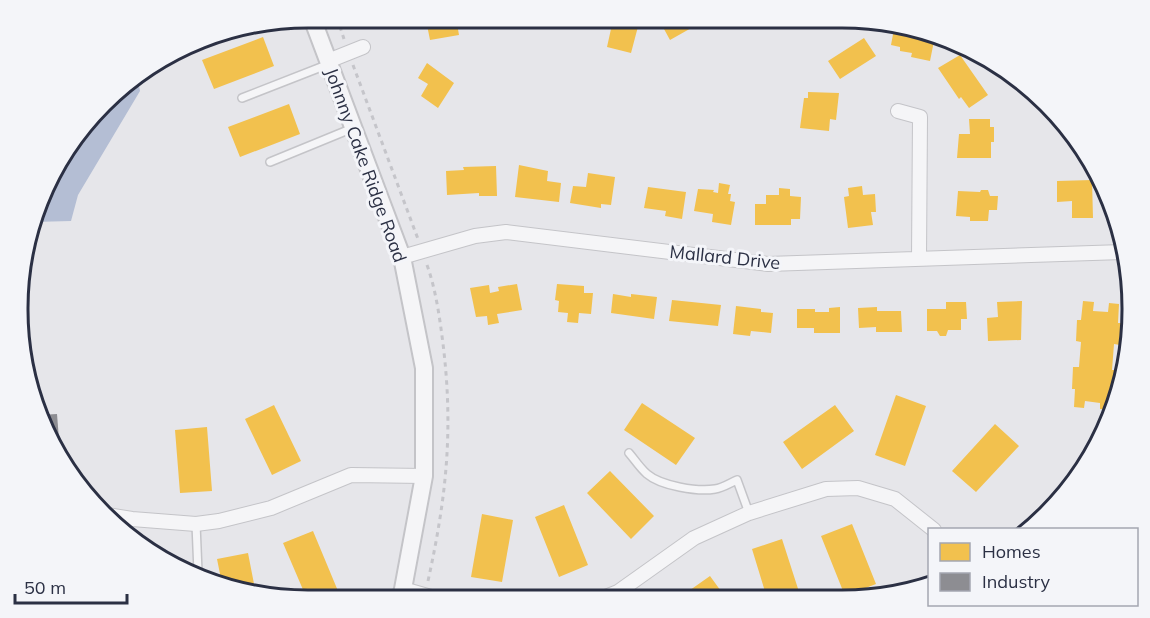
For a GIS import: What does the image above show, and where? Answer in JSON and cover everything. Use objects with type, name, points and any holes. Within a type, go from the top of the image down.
[{"type":"street","name":"Johnny Cake Ridge Road","points":[[316,28],[402,257],[424,368],[424,476],[403,590]]},
{"type":"street","points":[[329,62],[363,47]]},
{"type":"street","points":[[898,111],[920,117],[919,260]]},
{"type":"street","name":"Mallard Drive","points":[[402,257],[475,236],[506,232],[768,264],[1116,252]]},
{"type":"street","points":[[121,517],[196,524],[219,521],[271,508],[351,475],[424,476]]},
{"type":"street","points":[[621,590],[694,538],[749,513],[826,489],[858,488],[895,499],[931,528]]},
{"type":"lane","points":[[242,99],[329,62]]},
{"type":"lane","points":[[270,162],[353,128]]},
{"type":"lane","points":[[629,453],[655,480],[673,485],[711,490],[737,480],[749,513]]},
{"type":"lane","points":[[196,524],[198,566]]},
{"type":"water","points":[[139,85],[140,91],[78,195],[71,221],[42,222],[57,185],[86,138]]},
{"type":"building: Homes","points":[[428,28],[458,28],[459,35],[430,40]]},
{"type":"building: Homes","points":[[607,28],[638,28],[631,53],[607,47],[611,29]]},
{"type":"building: Homes","points":[[663,28],[691,28],[670,40]]},
{"type":"building: Homes","points":[[893,34],[933,44],[930,61],[911,57],[912,53],[900,51],[900,47],[891,45]]},
{"type":"building: Homes","points":[[263,37],[274,66],[214,89],[202,60]]},
{"type":"building: Homes","points":[[864,38],[876,56],[840,79],[828,61]]},
{"type":"building: Homes","points":[[960,55],[988,95],[969,108],[961,97],[959,99],[938,68]]},
{"type":"building: Homes","points":[[427,63],[454,83],[438,108],[421,96],[428,84],[418,78]]},
{"type":"building: Homes","points":[[808,92],[839,93],[836,120],[830,119],[829,131],[800,128],[804,98],[808,98]]},
{"type":"building: Homes","points":[[289,104],[300,134],[240,157],[228,127]]},
{"type":"building: Homes","points":[[969,119],[990,119],[990,127],[994,127],[991,158],[957,158],[959,134],[970,134]]},
{"type":"building: Homes","points":[[519,165],[548,171],[547,181],[561,183],[559,202],[515,197]]},
{"type":"building: Homes","points":[[496,166],[497,196],[479,196],[479,193],[447,195],[446,171],[464,170],[463,167]]},
{"type":"building: Homes","points":[[588,173],[615,177],[611,205],[601,204],[601,208],[570,203],[573,186],[586,187]]},
{"type":"building: Homes","points":[[1090,180],[1093,218],[1072,218],[1072,201],[1057,202],[1057,181]]},
{"type":"building: Homes","points":[[719,183],[730,185],[728,194],[731,194],[730,201],[735,202],[731,225],[712,222],[713,214],[694,211],[698,189],[714,190],[713,192],[718,193]]},
{"type":"building: Homes","points":[[862,186],[863,195],[875,194],[876,212],[871,212],[873,225],[848,228],[844,197],[849,196],[848,188]]},
{"type":"building: Homes","points":[[648,187],[686,192],[682,219],[665,216],[666,211],[644,208]]},
{"type":"building: Homes","points":[[779,188],[790,189],[790,196],[801,197],[800,219],[791,219],[791,225],[755,225],[755,204],[766,204],[766,195],[779,195]]},
{"type":"building: Homes","points":[[988,190],[990,196],[998,196],[997,210],[989,210],[988,221],[970,221],[970,217],[956,216],[958,191],[980,192]]},
{"type":"building: Homes","points":[[517,284],[522,310],[497,314],[499,323],[488,325],[487,316],[476,317],[470,288],[489,285],[490,293],[499,291],[498,287]]},
{"type":"building: Homes","points":[[557,284],[584,286],[584,293],[593,293],[591,314],[579,313],[578,323],[567,322],[568,313],[558,312],[559,301],[555,300]]},
{"type":"building: Homes","points":[[613,294],[657,297],[654,319],[611,313]]},
{"type":"building: Homes","points":[[672,300],[721,305],[718,326],[669,321]]},
{"type":"building: Homes","points":[[1022,301],[1021,340],[988,341],[987,318],[998,317],[997,302]]},
{"type":"building: Homes","points":[[1083,301],[1094,302],[1093,311],[1108,312],[1109,303],[1119,304],[1118,323],[1121,323],[1119,345],[1114,344],[1112,370],[1115,370],[1103,409],[1100,409],[1100,403],[1085,401],[1084,408],[1074,407],[1073,367],[1079,367],[1081,342],[1076,341],[1077,320],[1081,320]]},
{"type":"building: Homes","points":[[946,302],[966,302],[967,319],[961,319],[961,330],[948,330],[946,336],[940,336],[937,331],[927,331],[927,309],[946,309]]},
{"type":"building: Homes","points":[[736,306],[773,313],[771,333],[751,331],[750,336],[733,334]]},
{"type":"building: Homes","points":[[840,307],[840,333],[814,333],[814,328],[797,328],[797,309],[829,312],[829,308]]},
{"type":"building: Homes","points":[[877,307],[877,311],[901,311],[902,332],[876,332],[876,327],[859,328],[858,308]]},
{"type":"building: Homes","points":[[896,395],[926,406],[905,466],[875,455]]},
{"type":"building: Homes","points":[[642,403],[695,438],[676,465],[624,430]]},
{"type":"building: Homes","points":[[274,405],[301,461],[272,475],[245,419]]},
{"type":"building: Homes","points":[[835,405],[854,431],[802,469],[783,442]]},
{"type":"building: Homes","points":[[995,424],[1019,446],[976,492],[952,471]]},
{"type":"building: Homes","points":[[207,427],[212,491],[180,493],[175,430]]},
{"type":"building: Homes","points":[[610,471],[654,516],[631,539],[587,493]]},
{"type":"building: Homes","points":[[564,505],[588,565],[559,577],[535,517]]},
{"type":"building: Homes","points":[[482,514],[513,520],[502,582],[471,577]]},
{"type":"building: Homes","points":[[852,524],[876,584],[865,588],[843,590],[821,536]]},
{"type":"building: Homes","points":[[313,531],[338,590],[303,590],[283,543]]},
{"type":"building: Homes","points":[[782,539],[798,590],[765,590],[752,549]]},
{"type":"building: Homes","points":[[248,553],[254,584],[220,575],[217,559]]},
{"type":"building: Homes","points":[[710,576],[720,590],[690,590]]},
{"type":"building: Industry","points":[[49,414],[57,414],[59,436],[57,433]]}]
